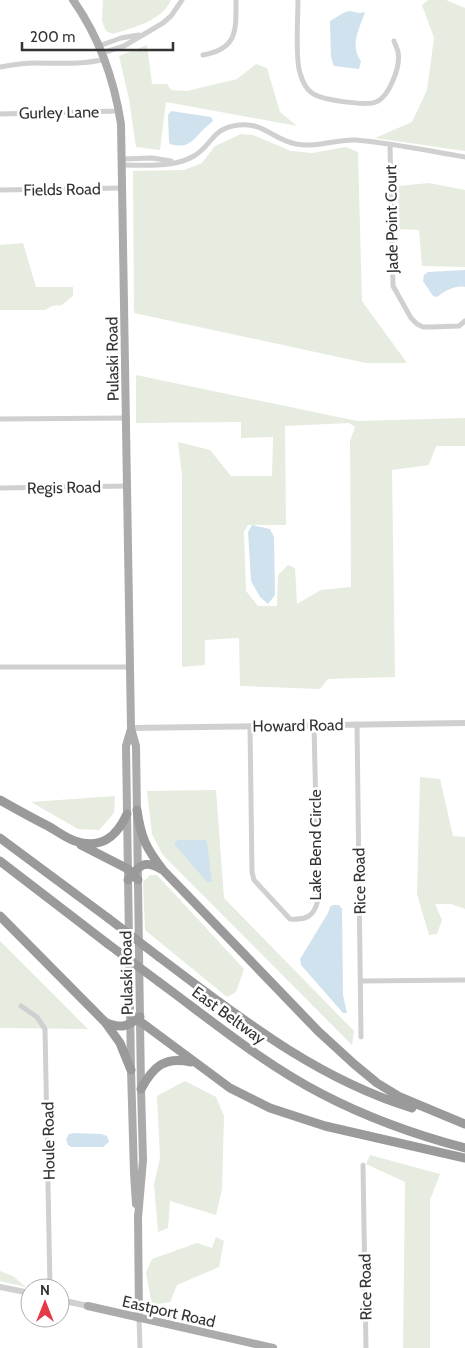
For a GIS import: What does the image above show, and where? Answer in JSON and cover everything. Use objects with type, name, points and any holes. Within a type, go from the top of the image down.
[{"type":"highway","points":[[0,800],[133,874],[144,864],[152,864],[163,870]]},
{"type":"highway","points":[[136,810],[143,839],[150,853],[163,870],[318,1031],[377,1084],[400,1097],[465,1124]]},
{"type":"highway","points":[[75,841],[94,844],[108,839],[118,831],[127,814]]},
{"type":"highway","name":"East Beltway","points":[[0,838],[267,1037],[340,1080],[390,1101],[465,1124]]},
{"type":"highway","name":"East Beltway","points":[[0,861],[250,1050],[322,1094],[392,1125],[424,1137],[465,1148]]},
{"type":"highway","points":[[0,916],[105,1022],[120,1043],[131,1070]]},
{"type":"highway","points":[[105,1022],[116,1027],[135,1019],[230,1088],[270,1108],[325,1126],[465,1158]]},
{"type":"highway","points":[[141,1090],[149,1073],[156,1066],[181,1060],[196,1063]]},
{"type":"main road","name":"Pulaski Road","points":[[73,0],[87,22],[102,52],[113,82],[119,111],[123,162],[131,728],[136,746],[133,874],[135,1019],[141,1090],[143,1160],[138,1218]]},
{"type":"main road","name":"Pulaski Road","points":[[131,728],[126,746],[127,814],[133,874]]},
{"type":"main road","name":"Pulaski Road","points":[[135,1019],[131,1070],[134,1174],[138,1218],[139,1318]]},
{"type":"main road","name":"Eastport Road","points":[[88,1306],[273,1348]]},
{"type":"street","points":[[0,67],[33,63],[95,62],[102,52],[124,46],[164,23],[182,0]]},
{"type":"street","points":[[202,55],[214,53],[226,46],[232,39],[236,24],[236,0]]},
{"type":"street","points":[[298,0],[300,73],[307,88],[319,97],[362,104],[376,102],[382,98],[396,73],[399,52],[394,41]]},
{"type":"street","name":"Gurley Lane","points":[[0,114],[119,111]]},
{"type":"street","points":[[123,162],[153,165],[176,162],[194,156],[215,135],[223,130],[242,124],[264,128],[278,138],[293,144],[312,146],[355,140],[465,157]]},
{"type":"street","name":"Jade Point Court","points":[[390,145],[392,286],[411,318],[423,327],[459,326],[465,321]]},
{"type":"street","name":"Fields Road","points":[[0,190],[123,188]]},
{"type":"street","points":[[0,420],[127,418]]},
{"type":"street","name":"Regis Road","points":[[0,488],[128,486]]},
{"type":"street","points":[[0,667],[130,667]]},
{"type":"street","name":"Howard Road","points":[[131,728],[465,723]]},
{"type":"street","name":"Rice Road","points":[[357,724],[361,1037]]},
{"type":"street","name":"Lake Bend Circle","points":[[250,726],[252,872],[254,880],[290,918],[302,920],[311,915],[318,900],[314,725]]},
{"type":"street","points":[[361,981],[465,980]]},
{"type":"street","name":"Houle Road","points":[[21,1006],[37,1017],[45,1029],[50,1278]]},
{"type":"street","name":"Rice Road","points":[[363,1166],[366,1348]]},
{"type":"street","points":[[0,1287],[20,1291]]},
{"type":"street","name":"Eastport Road","points":[[70,1302],[88,1306]]},
{"type":"street","name":"Pulaski Road","points":[[139,1318],[140,1348]]},
{"type":"shaded area","points":[[103,0],[171,0],[161,14],[154,19],[113,34],[106,31],[102,21]]},
{"type":"shaded area","points":[[428,0],[446,0],[465,8],[465,151],[375,138],[412,122],[427,90],[434,38],[422,5]]},
{"type":"shaded area","points":[[147,45],[152,84],[167,84],[171,90],[187,91],[237,79],[256,64],[267,68],[280,112],[297,126],[166,102],[160,150],[136,147],[129,99],[119,56]]},
{"type":"shaded area","points":[[241,134],[253,135],[291,151],[312,153],[346,147],[358,152],[362,301],[407,363],[366,363],[134,313],[133,171],[184,170],[202,163],[215,146]]},
{"type":"shaded area","points":[[429,183],[465,190],[465,267],[422,266],[419,230],[399,229],[398,186]]},
{"type":"shaded area","points":[[23,243],[36,287],[73,287],[73,296],[62,305],[52,306],[45,310],[0,310],[0,245]]},
{"type":"shaded area","points":[[136,375],[357,421],[465,418],[465,446],[436,446],[429,465],[392,470],[395,677],[328,679],[320,689],[240,686],[239,638],[205,640],[205,665],[182,667],[182,475],[178,442],[210,450],[231,476],[272,476],[273,437],[241,438],[241,422],[136,423]],"holes":[[[349,423],[355,427],[350,441],[351,587],[321,590],[297,604],[295,568],[288,565],[278,575],[277,606],[258,606],[246,591],[244,532],[248,525],[286,525],[285,426]]]},
{"type":"shaded area","points":[[420,777],[440,779],[453,836],[465,837],[465,909],[451,904],[435,904],[442,920],[437,934],[429,935],[417,894]]},
{"type":"shaded area","points":[[216,790],[224,898],[354,1031],[352,1045],[162,854],[152,834],[147,791]]},
{"type":"shaded area","points":[[115,796],[114,813],[99,830],[78,829],[31,802]]},
{"type":"shaded area","points":[[150,875],[157,875],[244,969],[236,992],[227,997],[145,930],[143,882]]},
{"type":"shaded area","points":[[0,941],[88,1029],[0,1028]]},
{"type":"shaded area","points":[[185,1081],[216,1097],[224,1116],[222,1189],[216,1215],[170,1201],[168,1228],[158,1232],[154,1184],[160,1158],[157,1096]]},
{"type":"shaded area","points":[[370,1155],[440,1174],[430,1200],[430,1348],[403,1348],[405,1182],[366,1164]]},
{"type":"shaded area","points":[[216,1237],[224,1241],[219,1267],[177,1285],[170,1302],[152,1305],[146,1273],[152,1259],[197,1243],[212,1248]]},
{"type":"shaded area","points":[[0,1271],[13,1276],[20,1282],[20,1286],[0,1281]]},
{"type":"water","points":[[350,11],[365,12],[358,30],[356,43],[356,49],[361,61],[359,69],[334,66],[331,57],[330,21]]},
{"type":"water","points":[[171,111],[211,117],[213,121],[194,140],[187,144],[180,146],[170,144],[168,115]]},
{"type":"water","points":[[465,270],[465,287],[454,288],[437,297],[433,296],[423,281],[424,275],[428,272]]},
{"type":"water","points":[[252,525],[270,529],[274,537],[275,595],[268,604],[260,597],[251,581],[248,532]]},
{"type":"water","points":[[206,840],[212,882],[207,882],[175,845],[175,841]]},
{"type":"water","points":[[339,905],[342,909],[343,995],[347,1013],[343,1013],[301,965],[300,959],[330,907]]},
{"type":"water","points":[[69,1134],[101,1134],[107,1136],[109,1142],[103,1147],[71,1147],[66,1139]]}]
